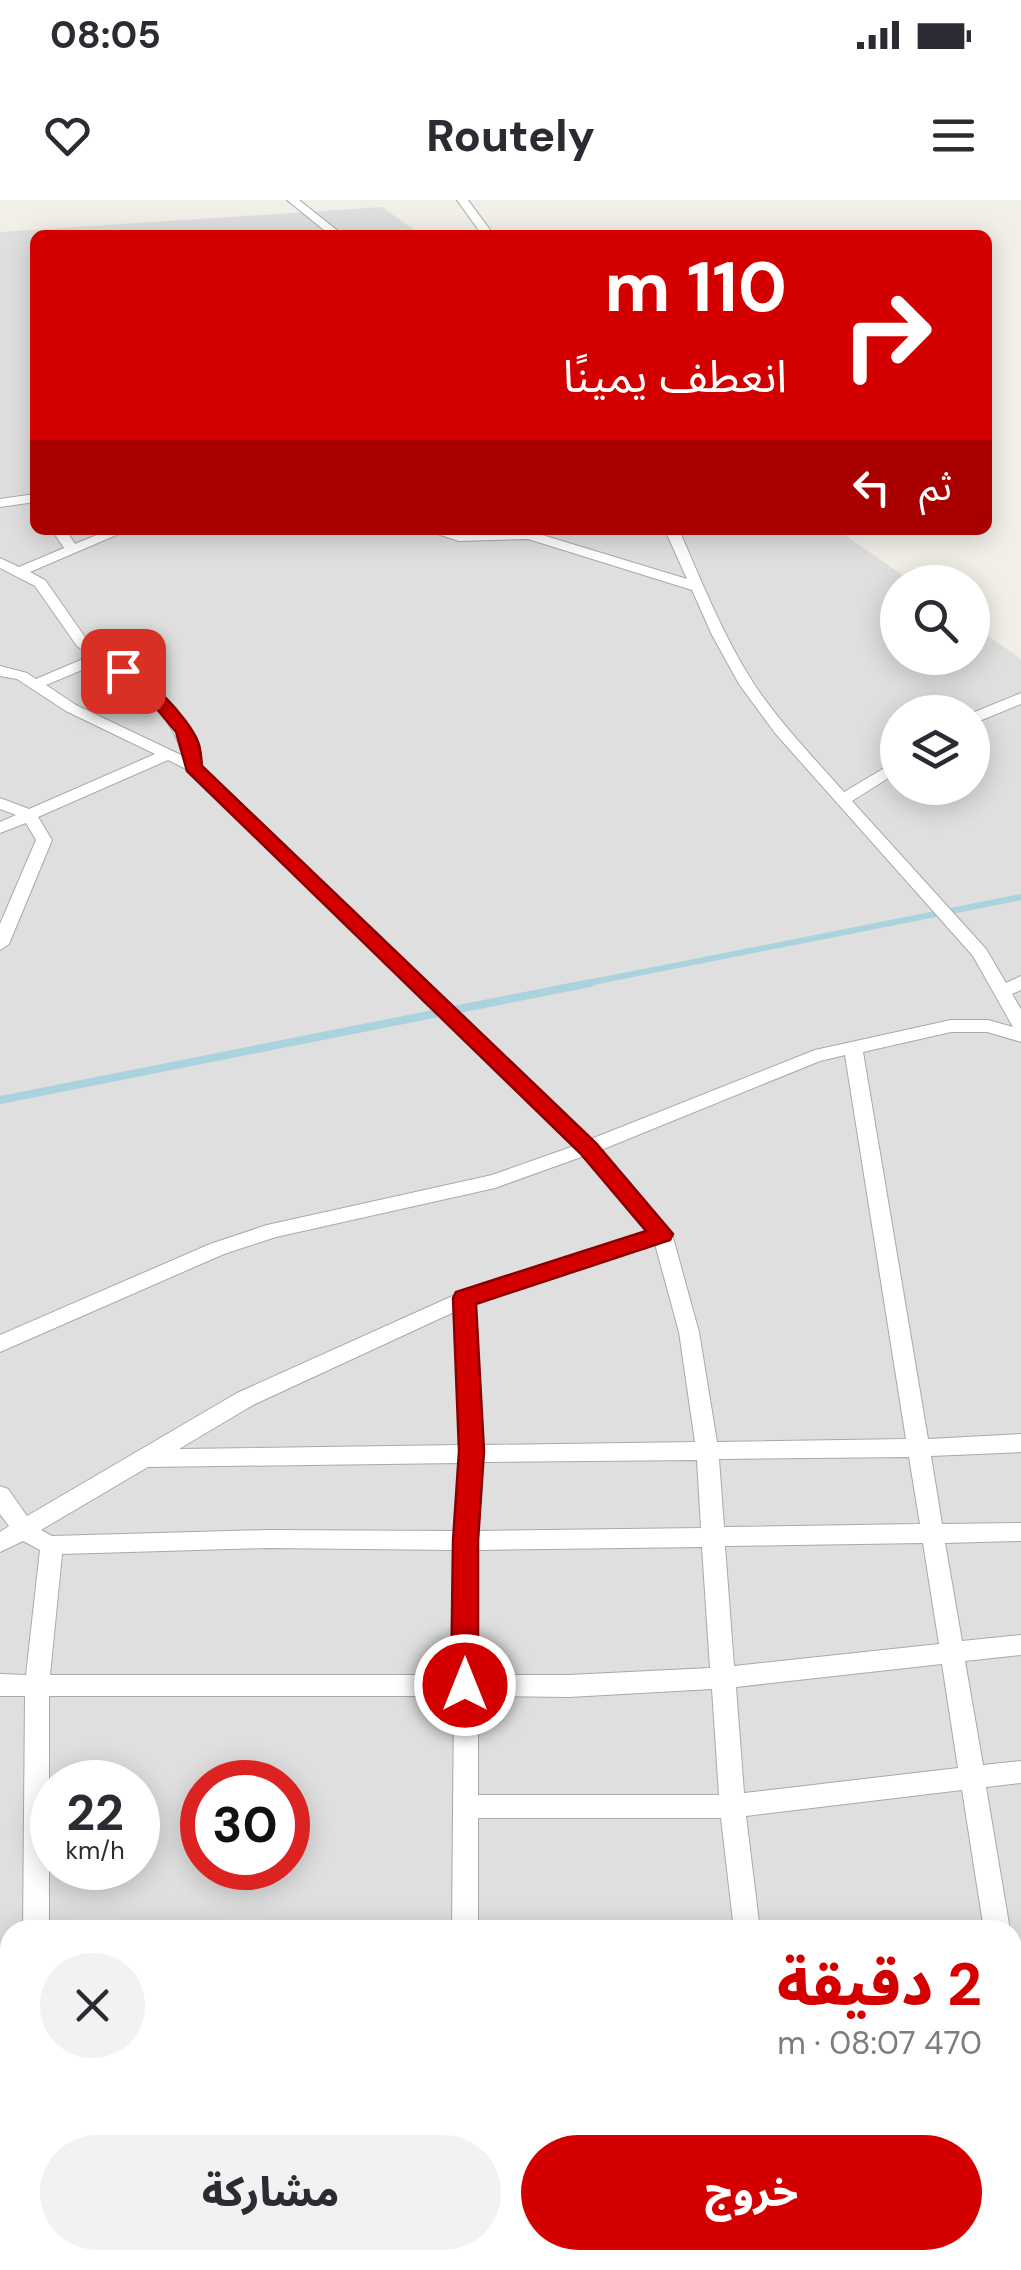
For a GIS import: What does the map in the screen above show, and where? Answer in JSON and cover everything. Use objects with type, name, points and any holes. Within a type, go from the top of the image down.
[{"type":"street","points":[[292,200],[331,230]]},
{"type":"street","points":[[462,200],[484,230]]},
{"type":"street","points":[[0,503],[30,499]]},
{"type":"street","points":[[62,535],[72,550]]},
{"type":"street","points":[[21,571],[109,535]]},
{"type":"street","points":[[526,535],[698,588]]},
{"type":"street","points":[[674,535],[747,684],[780,730],[980,953],[1021,1025]]},
{"type":"street","points":[[0,562],[21,571],[51,595],[68,627],[158,700],[190,744],[194,768]]},
{"type":"street","points":[[36,684],[100,656]]},
{"type":"street","points":[[2,670],[194,768],[588,1148],[662,1234],[689,1332],[706,1450],[732,1806],[745,1920]]},
{"type":"street","points":[[990,711],[1021,698]]},
{"type":"street","points":[[0,828],[167,755]]},
{"type":"street","points":[[842,800],[880,776]]},
{"type":"street","points":[[0,804],[30,815],[44,840],[0,944]]},
{"type":"street","points":[[1003,992],[1021,982]]},
{"type":"street","points":[[0,1344],[260,1235],[452,1192],[588,1148],[815,1056],[952,1026],[988,1026],[1021,1036]]},
{"type":"street","points":[[852,1046],[994,1920]]},
{"type":"street","points":[[0,1543],[245,1398],[464,1298],[662,1234]]},
{"type":"street","points":[[464,1298],[471,1451],[466,1541],[466,1920]]},
{"type":"street","points":[[140,1458],[918,1448],[1021,1443]]},
{"type":"street","points":[[0,1495],[24,1529],[40,1542],[52,1545],[268,1538],[466,1541],[1021,1532]]},
{"type":"street","points":[[36,1920],[37,1684],[52,1545]]},
{"type":"street","points":[[0,1685],[569,1686],[722,1678],[1021,1646]]},
{"type":"street","points":[[465,1806],[732,1806],[1021,1772]]},
{"type":"shaded area","points":[[382,207],[414,230],[31,230]]},
{"type":"shaded area","points":[[30,230],[30,535],[845,535],[888,565],[880,565],[880,675],[990,675],[990,637],[1021,659],[1021,1920],[0,1920],[0,232]]},
{"type":"waterway","points":[[578,985],[1021,897]]},
{"type":"waterway","points":[[0,1100],[590,983]]},
{"type":"route","points":[[123,671],[158,700],[184,731],[194,768],[588,1148],[662,1234],[464,1298],[471,1451],[465,1685]]}]
